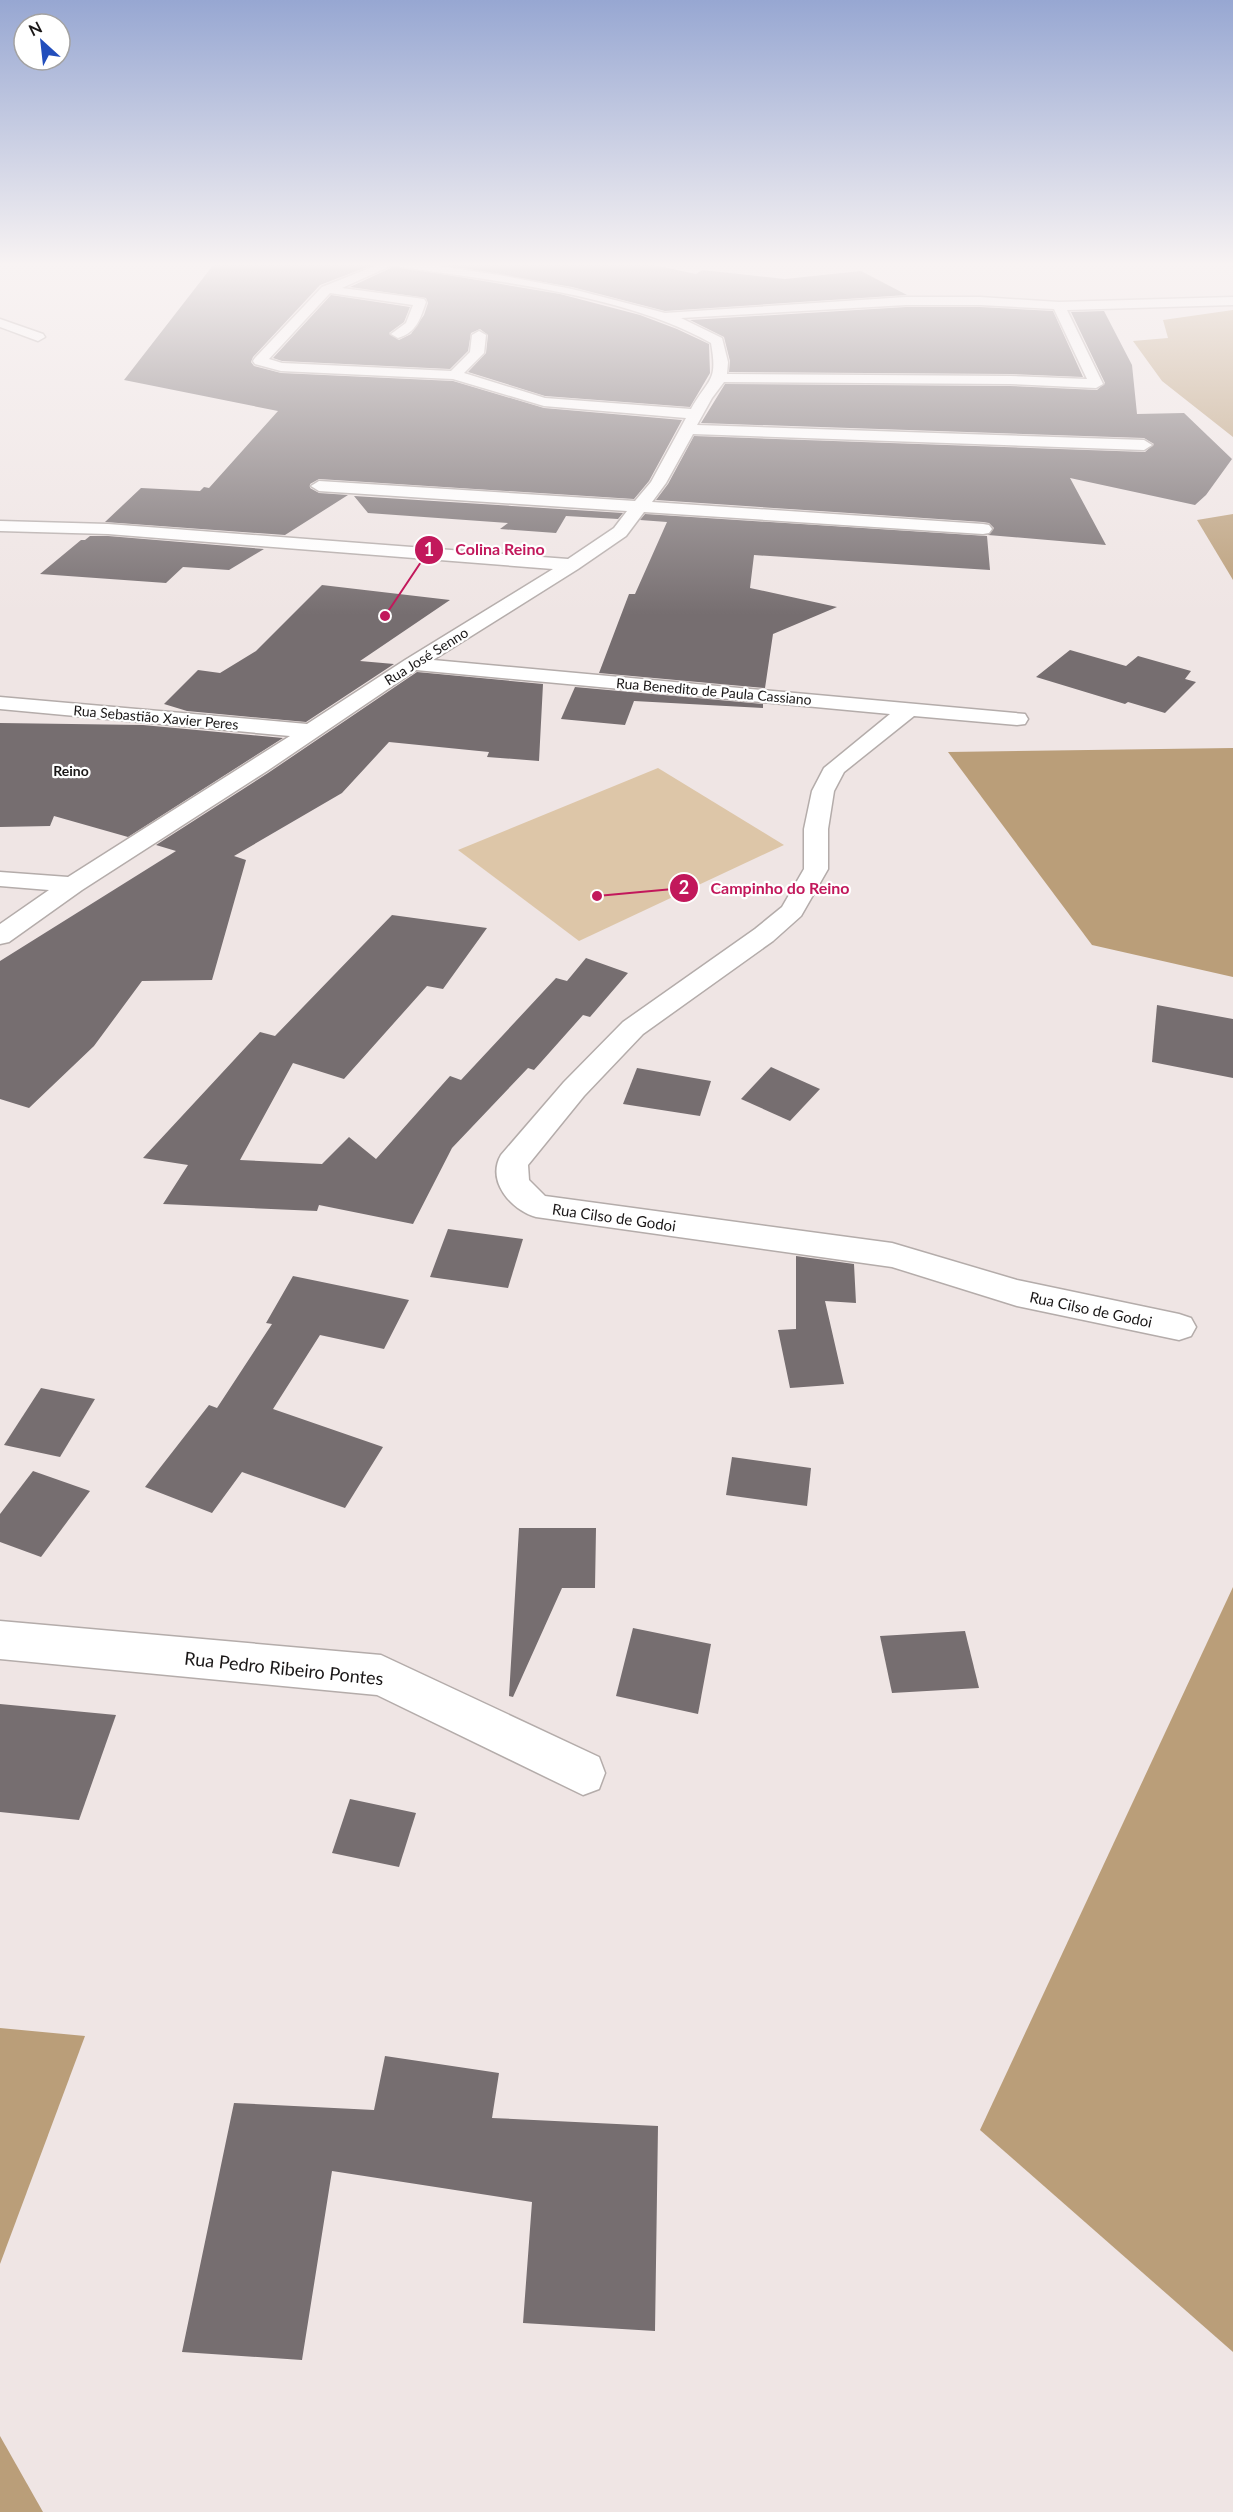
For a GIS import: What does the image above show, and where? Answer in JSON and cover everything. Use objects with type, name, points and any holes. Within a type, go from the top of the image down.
[{"type":"street","points":[[475,381],[544,402],[692,422],[1144,445]]},
{"type":"street","name":"Rua José Senno","points":[[0,936],[73,885],[412,664],[572,565],[620,532],[658,483],[705,397],[717,381]]},
{"type":"street","points":[[1036,381],[1096,384],[1095,381]]},
{"type":"street","points":[[319,486],[641,505],[982,529]]},
{"type":"street","points":[[0,526],[108,529],[572,565]]},
{"type":"street","name":"Rua Benedito de Paula Cassiano","points":[[412,664],[742,693],[907,711],[1017,719]]},
{"type":"street","name":"Rua Sebastião Xavier Peres","points":[[0,703],[311,731]]},
{"type":"street","name":"Rua Cilso de Godoi","points":[[907,711],[835,768],[823,790],[819,810],[816,829],[816,869],[792,911],[764,935],[633,1028],[574,1089],[512,1162],[513,1184],[536,1206],[892,1255],[1017,1293],[1179,1327]]},
{"type":"street","points":[[0,879],[73,885]]},
{"type":"street","name":"Rua Pedro Ribeiro Pontes","points":[[0,1640],[381,1675],[583,1773]]},
{"type":"shaded area","points":[[1162,381],[1233,381],[1233,437]]},
{"type":"shaded area","points":[[1233,514],[1233,580],[1197,520]]},
{"type":"shaded area","points":[[1233,748],[1233,977],[1092,945],[948,752]]},
{"type":"shaded area","points":[[658,768],[784,845],[579,941],[458,850]]},
{"type":"shaded area","points":[[1233,1587],[1233,2352],[980,2130]]},
{"type":"shaded area","points":[[0,2028],[85,2036],[0,2264]]},
{"type":"shaded area","points":[[0,2436],[43,2512],[0,2512]]},
{"type":"building","points":[[130,381],[454,381],[544,408],[682,420],[649,481],[634,499],[319,479],[310,484],[310,488],[319,493],[348,495],[285,535],[105,522],[141,488],[200,491],[204,487],[209,488],[278,411]]},
{"type":"building","points":[[498,381],[705,381],[690,407],[545,396]]},
{"type":"building","points":[[1104,381],[1134,381],[1137,414],[1184,413],[1232,459],[1206,495],[1195,505],[1070,478],[1106,545],[988,535],[994,528],[989,523],[983,522],[656,500],[668,484],[694,436],[1145,452],[1154,444],[1144,438],[701,423],[725,384],[1010,386],[1097,390]]},
{"type":"building","points":[[354,496],[623,513],[618,519],[566,516],[556,533],[500,529],[508,523],[368,513]]},
{"type":"building","points":[[645,514],[987,536],[990,570],[754,555],[750,588],[837,607],[773,634],[765,688],[599,673],[629,594],[635,594],[667,522],[640,520]]},
{"type":"building","points":[[90,536],[264,549],[229,570],[183,567],[166,583],[40,574],[81,540]]},
{"type":"building","points":[[322,585],[450,600],[360,661],[394,664],[306,722],[187,711],[164,704],[198,670],[220,673],[256,651]]},
{"type":"building","points":[[1070,650],[1126,666],[1138,656],[1191,671],[1185,679],[1196,682],[1165,713],[1128,702],[1125,704],[1036,677]]},
{"type":"building","points":[[417,672],[543,684],[539,761],[487,757],[489,752],[389,742],[342,793],[234,856],[246,860],[212,980],[142,981],[94,1046],[29,1108],[0,1099],[0,961],[176,851],[156,845],[268,773]]},
{"type":"building","points":[[575,687],[763,704],[763,708],[634,701],[625,725],[561,719]]},
{"type":"building","points":[[0,723],[143,725],[283,738],[128,837],[54,816],[50,826],[0,827]]},
{"type":"building","points":[[392,915],[487,928],[443,989],[427,986],[344,1079],[293,1063],[240,1160],[322,1164],[349,1137],[376,1159],[450,1076],[461,1080],[556,978],[567,981],[586,958],[628,973],[590,1017],[583,1015],[534,1070],[528,1068],[452,1148],[413,1224],[319,1205],[317,1211],[163,1204],[188,1165],[143,1158],[260,1032],[275,1036]]},
{"type":"building","points":[[1157,1005],[1233,1019],[1233,1078],[1152,1062]]},
{"type":"building","points":[[771,1067],[820,1089],[790,1121],[741,1099]]},
{"type":"building","points":[[637,1068],[711,1081],[700,1116],[623,1104]]},
{"type":"building","points":[[448,1229],[523,1239],[508,1288],[430,1277]]},
{"type":"building","points":[[796,1256],[854,1264],[856,1303],[825,1301],[844,1384],[790,1388],[778,1330],[796,1329]]},
{"type":"building","points":[[293,1276],[409,1300],[384,1349],[320,1335],[273,1409],[383,1447],[345,1508],[242,1472],[212,1513],[145,1487],[209,1405],[217,1408],[272,1324],[266,1323]]},
{"type":"building","points":[[41,1388],[95,1399],[60,1457],[4,1445]]},
{"type":"building","points":[[732,1457],[811,1468],[807,1506],[726,1495]]},
{"type":"building","points":[[33,1471],[90,1491],[41,1557],[0,1542],[0,1514]]},
{"type":"building","points":[[519,1528],[596,1528],[595,1588],[562,1588],[513,1697],[509,1696]]},
{"type":"building","points":[[633,1628],[711,1644],[698,1714],[616,1696]]},
{"type":"building","points":[[965,1631],[979,1688],[892,1693],[880,1636]]},
{"type":"building","points":[[0,1704],[116,1715],[79,1820],[0,1812]]},
{"type":"building","points":[[350,1799],[416,1813],[399,1867],[332,1853]]},
{"type":"building","points":[[385,2056],[499,2073],[492,2118],[658,2126],[655,2331],[523,2323],[532,2202],[332,2171],[302,2360],[182,2352],[234,2103],[374,2110]]},
{"type":"place","name":"Colina Reino","points":[[385,616]]},
{"type":"place","name":"Campinho do Reino","points":[[597,896]]},
{"type":"district","name":"Reino","points":[[71,770]]}]
